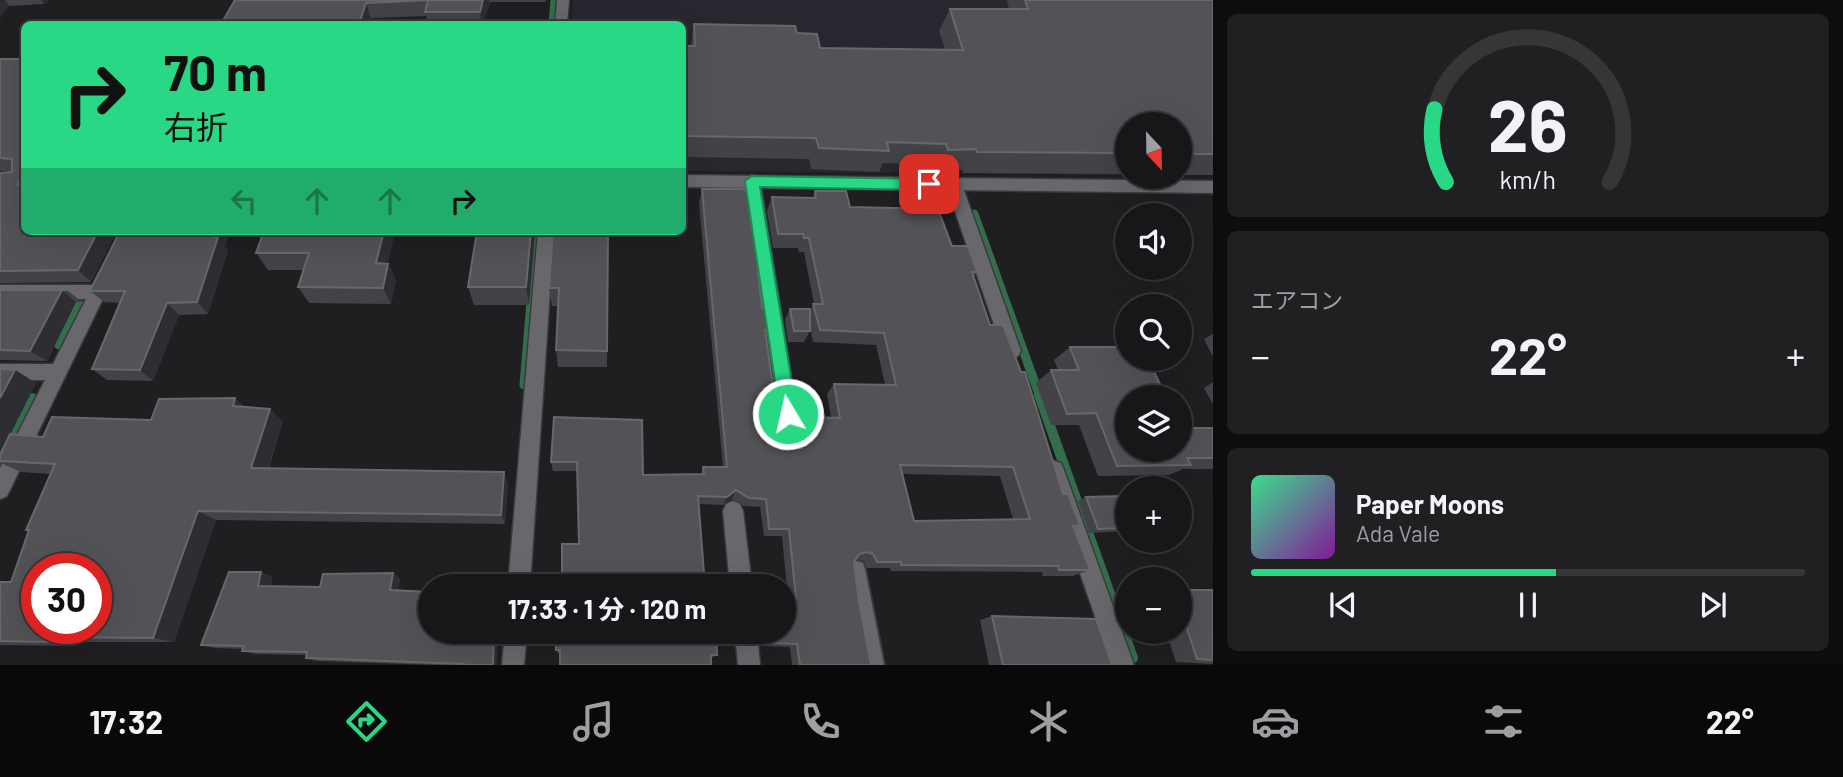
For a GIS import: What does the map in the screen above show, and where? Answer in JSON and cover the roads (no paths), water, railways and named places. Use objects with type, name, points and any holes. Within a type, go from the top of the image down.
[{"type":"street","points":[[561,21],[562,0]]},
{"type":"street","points":[[686,181],[1213,187]]},
{"type":"street","points":[[752,181],[788,414]]},
{"type":"street","points":[[954,185],[1018,366]]},
{"type":"street","points":[[520,574],[546,235]]},
{"type":"street","points":[[0,489],[116,256]]},
{"type":"street","points":[[0,292],[98,292]]},
{"type":"street","points":[[0,372],[58,372]]},
{"type":"street","points":[[1050,457],[1123,665]]},
{"type":"street","points":[[733,511],[740,574]]},
{"type":"street","points":[[513,665],[515,644]]},
{"type":"street","points":[[747,644],[749,665]]},
{"type":"lane","points":[[857,569],[875,665]]},
{"type":"waterway","points":[[552,21],[554,0]]},
{"type":"waterway","points":[[974,214],[1040,397]]},
{"type":"waterway","points":[[524,385],[537,235]]},
{"type":"waterway","points":[[59,345],[79,304]]},
{"type":"waterway","points":[[1039,395],[1133,658]]},
{"type":"waterway","points":[[0,462],[32,398]]}]
